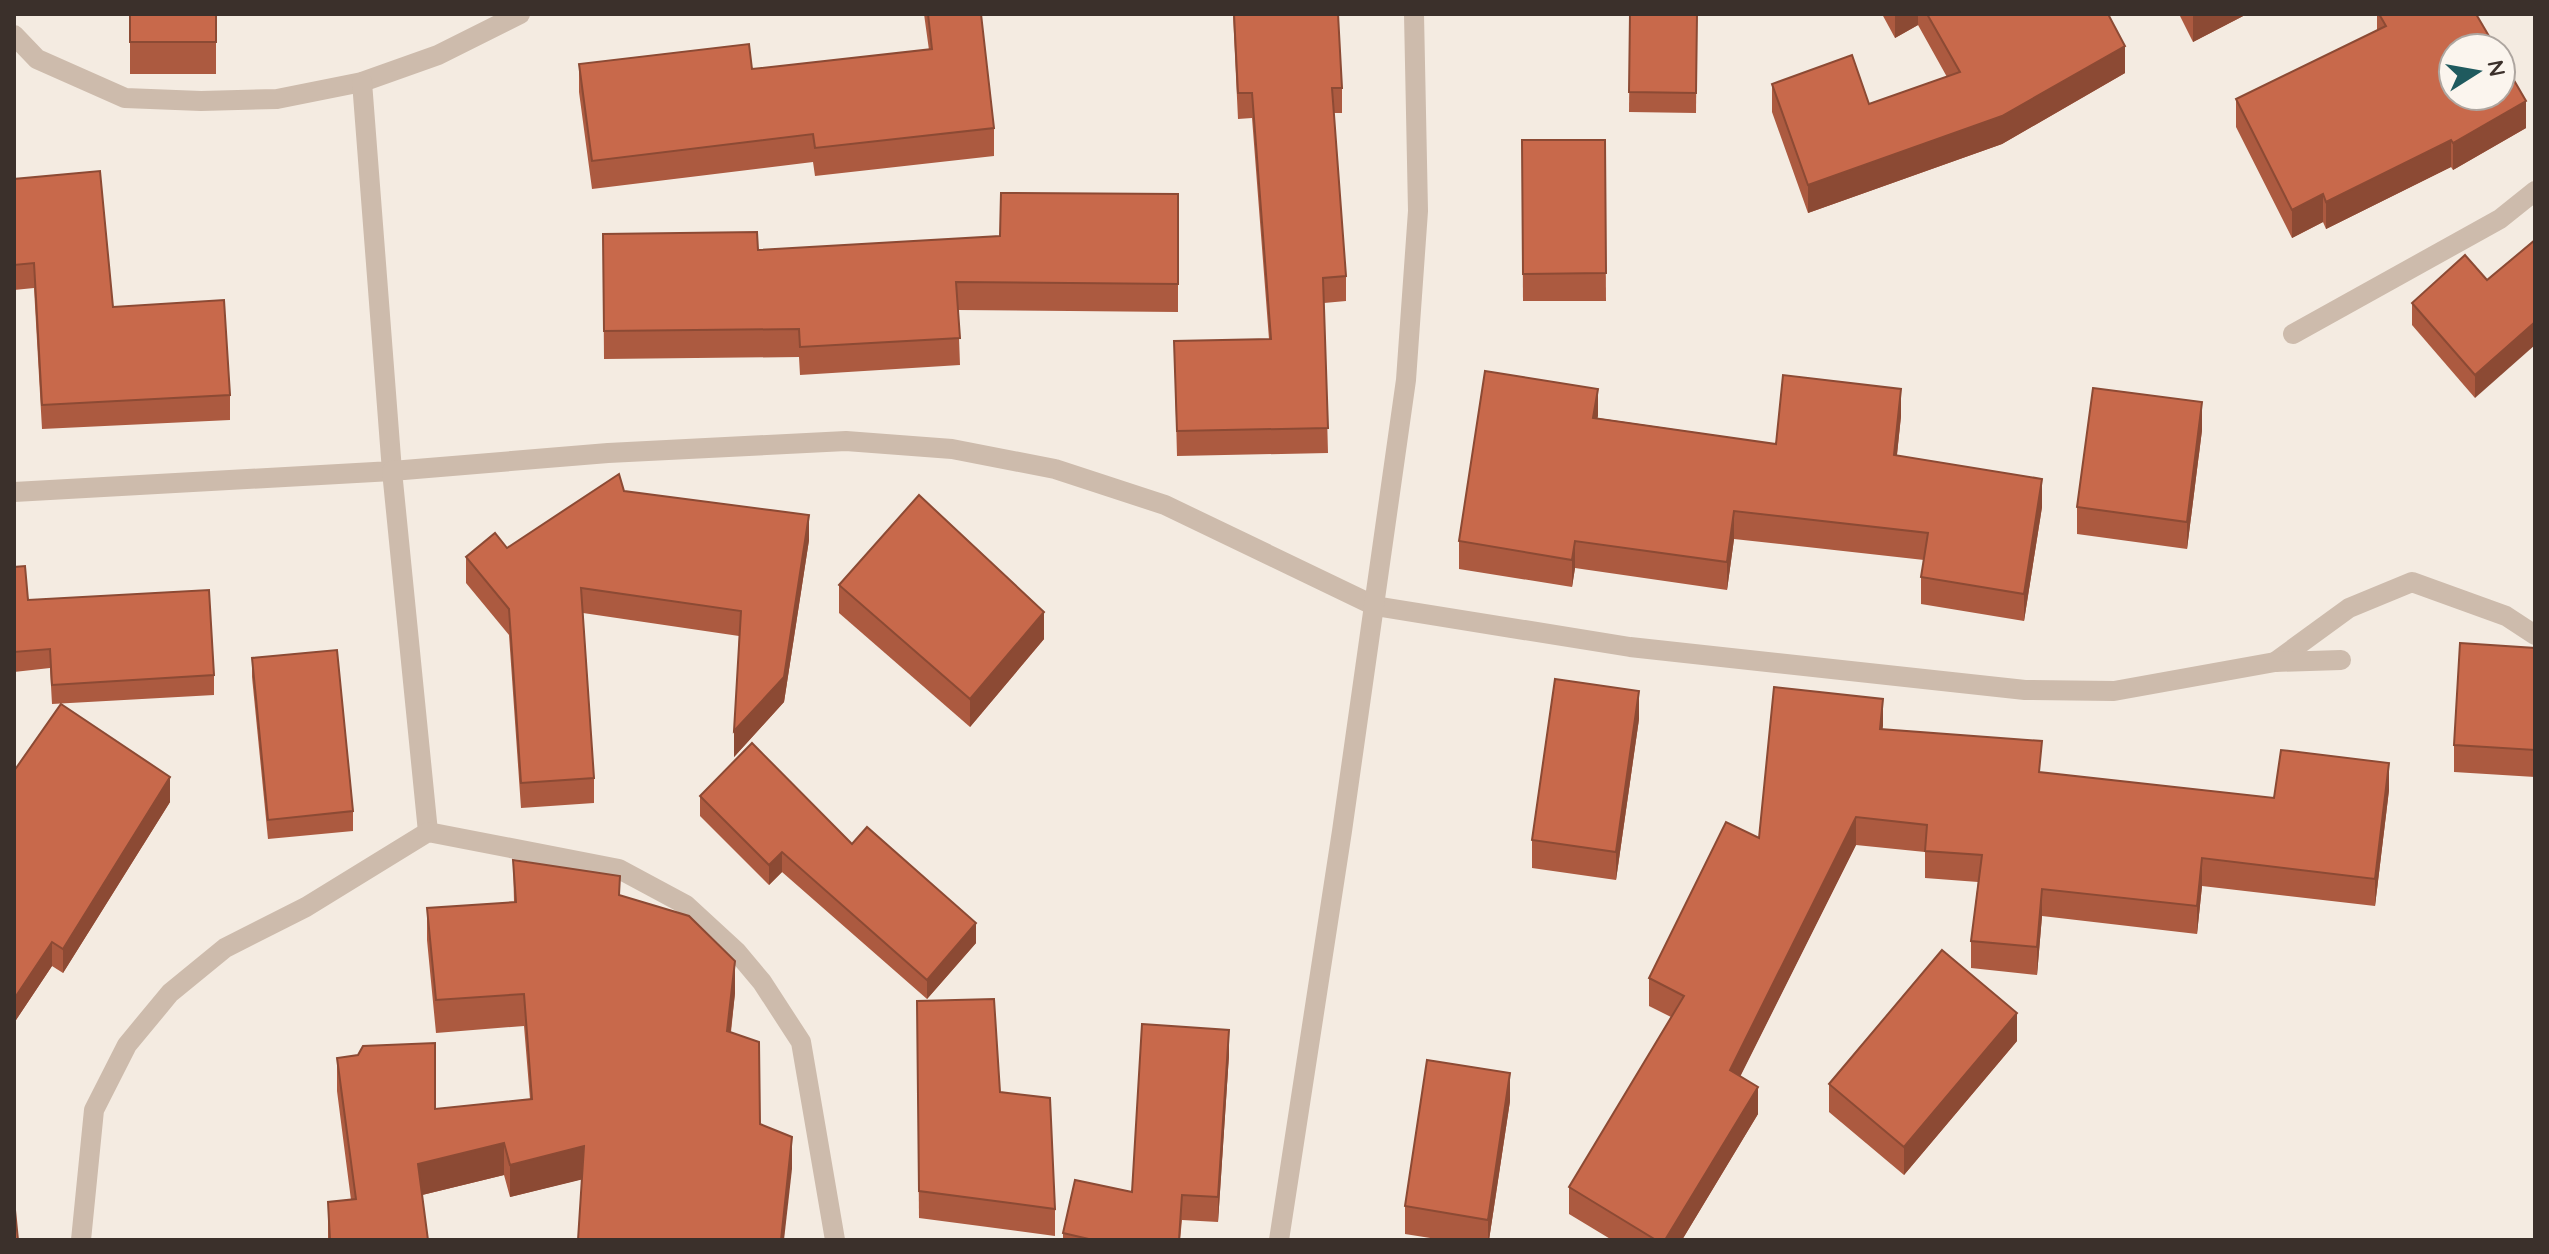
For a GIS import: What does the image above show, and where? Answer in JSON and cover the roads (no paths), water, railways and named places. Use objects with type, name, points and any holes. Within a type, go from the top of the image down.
[{"type":"street","points":[[14,35],[37,59],[125,98],[201,101],[277,99],[362,82],[438,55],[520,14]]},
{"type":"street","points":[[1279,1240],[1406,380],[1417,226],[1414,14]]},
{"type":"street","points":[[362,82],[392,471],[428,832]]},
{"type":"street","points":[[2293,334],[2500,219],[2535,191]]},
{"type":"street","points":[[14,492],[392,471],[608,453],[846,441],[952,449],[1055,469],[1165,505],[1375,606],[1630,647],[2025,690],[2114,691],[2275,662],[2341,660]]},
{"type":"street","points":[[2275,662],[2349,608],[2412,582],[2506,616],[2535,635]]},
{"type":"street","points":[[81,1240],[94,1110],[127,1045],[170,993],[225,948],[306,907],[428,832],[619,869],[686,905],[736,951],[762,982],[801,1042],[835,1240]]}]
